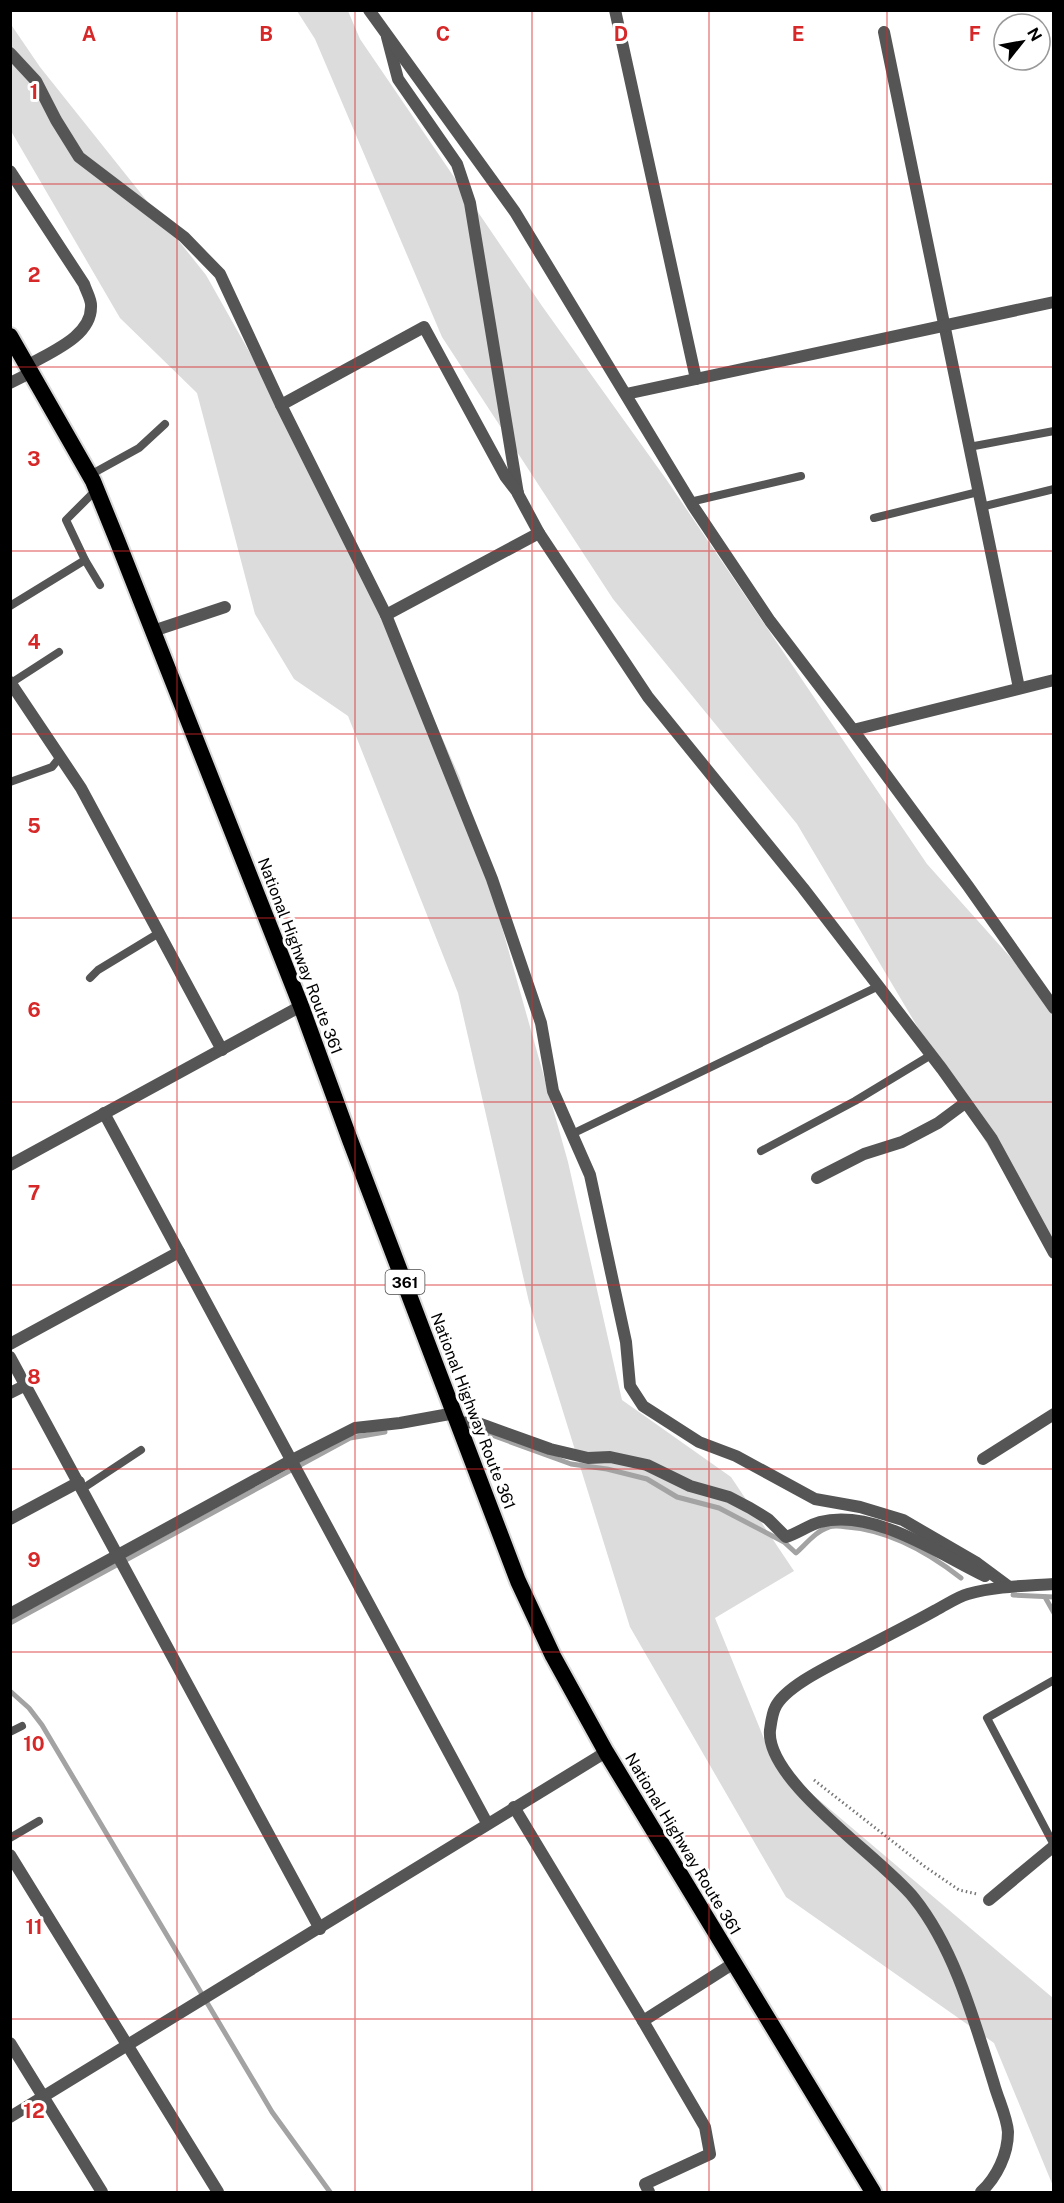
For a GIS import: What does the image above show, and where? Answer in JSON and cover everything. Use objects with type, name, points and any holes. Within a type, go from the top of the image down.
[{"type":"highway","name":"National Highway Route 361","points":[[10,336],[93,483],[301,1006],[518,1581],[553,1656],[606,1752],[873,2193]]},
{"type":"street","points":[[369,10],[387,38],[515,212],[690,502],[770,621],[853,730],[1051,1001]]},
{"type":"street","points":[[615,10],[696,379]]},
{"type":"street","points":[[884,32],[1019,688]]},
{"type":"street","points":[[387,38],[398,79],[457,164],[470,203],[518,494]]},
{"type":"street","points":[[10,53],[36,81],[79,157],[184,237],[220,274],[281,405],[386,615],[492,879],[541,1023],[554,1091],[590,1175],[627,1342],[630,1386],[643,1406],[699,1442],[736,1456],[815,1499],[860,1507],[903,1520],[977,1563],[1008,1586]]},
{"type":"street","points":[[10,171],[84,284],[92,305],[89,321],[78,334],[10,383]]},
{"type":"street","points":[[626,394],[1053,302]]},
{"type":"street","points":[[281,405],[423,327],[505,476],[648,697],[803,888],[932,1055],[992,1139],[1053,1253]]},
{"type":"street","points":[[386,615],[540,533]]},
{"type":"street","points":[[153,631],[225,607]]},
{"type":"street","points":[[853,730],[1053,680]]},
{"type":"street","points":[[11,683],[81,788],[222,1050]]},
{"type":"street","points":[[10,1165],[301,1006]]},
{"type":"street","points":[[817,1178],[864,1154],[902,1142],[938,1123],[965,1103]]},
{"type":"street","points":[[104,1113],[487,1823]]},
{"type":"street","points":[[10,1344],[179,1252]]},
{"type":"street","points":[[10,1357],[320,1929]]},
{"type":"street","points":[[10,1393],[26,1385]]},
{"type":"street","points":[[983,1459],[1053,1414]]},
{"type":"street","points":[[10,1614],[120,1560],[355,1428],[457,1418],[475,1422],[550,1449],[588,1458],[610,1457],[647,1465],[690,1486],[729,1497],[768,1519],[786,1537],[820,1522],[852,1519],[862,1521],[901,1533],[1008,1586]]},
{"type":"street","points":[[10,1519],[81,1486]]},
{"type":"street","points":[[981,2193],[995,2175],[1004,2158],[1008,2131],[954,1966],[933,1926],[914,1898],[897,1879],[798,1788],[780,1765],[773,1749],[770,1732],[775,1707],[800,1683],[966,1594],[1008,1586],[1052,1587]]},
{"type":"street","points":[[10,2117],[606,1752]]},
{"type":"street","points":[[514,1807],[705,2127],[710,2154],[645,2184],[649,2193]]},
{"type":"street","points":[[993,1897],[1053,1845]]},
{"type":"street","points":[[10,1855],[218,2193]]},
{"type":"street","points":[[643,2021],[734,1963]]},
{"type":"street","points":[[10,2043],[102,2193]]},
{"type":"lane","points":[[100,585],[66,520],[93,483],[139,448],[165,424]]},
{"type":"lane","points":[[969,447],[1053,431]]},
{"type":"lane","points":[[690,502],[801,476]]},
{"type":"lane","points":[[981,507],[1053,489]]},
{"type":"lane","points":[[874,518],[978,492]]},
{"type":"lane","points":[[10,606],[85,560]]},
{"type":"lane","points":[[11,683],[59,652]]},
{"type":"lane","points":[[10,782],[52,767],[60,757]]},
{"type":"lane","points":[[90,978],[98,970],[159,933]]},
{"type":"lane","points":[[572,1134],[879,987]]},
{"type":"lane","points":[[761,1151],[855,1101],[932,1055]]},
{"type":"lane","points":[[81,1486],[141,1450]]},
{"type":"lane","points":[[1053,1680],[987,1718],[1053,1845]]},
{"type":"lane","points":[[10,1732],[22,1725]]},
{"type":"lane","points":[[10,1838],[39,1821]]},
{"type":"path","points":[[812,1779],[924,1866],[959,1890],[993,1897]]},
{"type":"shaded area","points":[[297,11],[348,11],[360,39],[542,306],[666,479],[927,864],[1053,1005],[1053,1255],[797,824],[613,599],[442,337],[315,39]]},
{"type":"shaded area","points":[[10,23],[40,67],[206,275],[312,463],[400,643],[460,778],[568,1162],[622,1400],[731,1477],[794,1571],[715,1618],[773,1761],[1053,1998],[1053,2186],[994,2043],[786,1897],[630,1627],[529,1302],[458,993],[348,716],[294,679],[255,614],[197,393],[120,318],[11,131]]},
{"type":"waterway","points":[[478,1430],[571,1464],[607,1469],[647,1479],[677,1497],[719,1508],[784,1542],[796,1553],[815,1535],[829,1527],[863,1529],[908,1544],[961,1578]]},
{"type":"waterway","points":[[10,1623],[350,1438],[385,1432]]},
{"type":"waterway","points":[[1013,1595],[1054,1597]]},
{"type":"waterway","points":[[1045,1597],[1054,1613]]},
{"type":"waterway","points":[[10,1691],[29,1708],[42,1725],[272,2112],[330,2192]]}]
